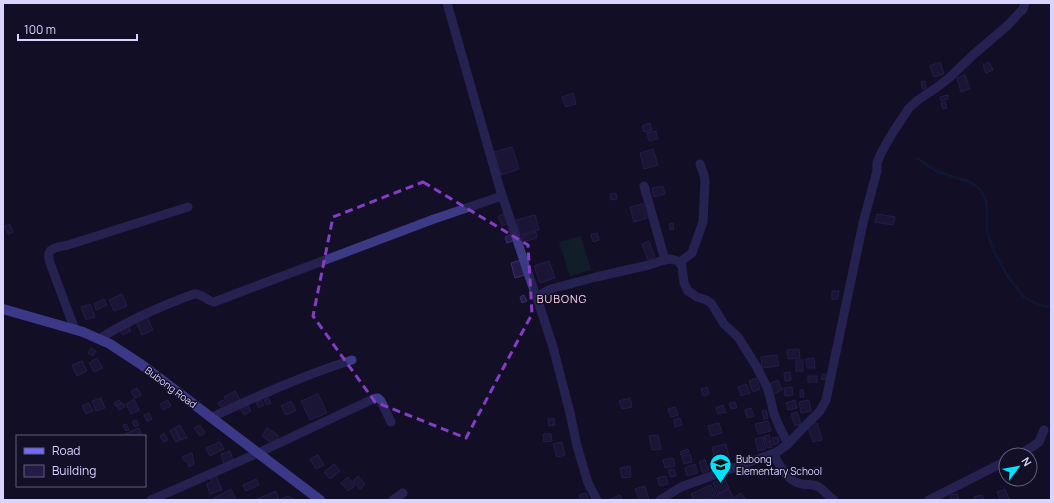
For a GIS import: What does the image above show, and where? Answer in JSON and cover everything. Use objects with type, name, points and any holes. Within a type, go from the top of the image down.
[{"type":"main road","name":"Bubong Road","points":[[3,309],[75,330],[99,339],[120,350],[212,417],[320,500]]},
{"type":"street","points":[[447,3],[502,196],[538,301],[560,372],[577,446],[589,488],[597,500]]},
{"type":"street","points":[[660,500],[681,487],[773,454],[782,449],[820,411],[826,400],[863,223],[877,171],[877,163],[881,153],[909,108],[949,78],[1008,24],[1026,4]]},
{"type":"street","points":[[681,263],[692,253],[703,222],[705,181],[700,164]]},
{"type":"street","points":[[644,186],[665,260]]},
{"type":"street","points":[[99,339],[116,328],[140,316],[194,294],[199,294],[209,301],[214,302],[434,219],[502,196]]},
{"type":"street","points":[[75,330],[48,257],[50,250],[188,207]]},
{"type":"street","points":[[538,301],[543,292],[551,289],[665,260],[675,260],[681,263]]},
{"type":"street","points":[[681,263],[684,283],[688,291],[697,297],[712,303],[724,324],[734,333],[755,364],[767,387],[774,414],[788,444]]},
{"type":"street","points":[[212,417],[257,396],[334,365],[352,360]]},
{"type":"street","points":[[151,500],[258,453],[376,398],[381,401],[391,422]]},
{"type":"street","points":[[1032,447],[1039,442],[1044,430]]},
{"type":"street","points":[[773,454],[790,479],[796,483],[818,486],[834,500]]},
{"type":"street","points":[[929,500],[998,465]]},
{"type":"street","points":[[393,500],[403,493]]},
{"type":"highlighted area","points":[[423,182],[528,245],[532,314],[466,438],[375,402],[313,316],[333,217]]},
{"type":"green space","points":[[581,236],[591,270],[570,276],[559,242]]},
{"type":"building","points":[[940,62],[944,74],[934,77],[930,66]]},
{"type":"building","points":[[989,62],[993,70],[986,73],[983,65]]},
{"type":"building","points":[[965,75],[970,89],[961,92],[957,78]]},
{"type":"building","points":[[925,81],[926,88],[923,89],[921,82]]},
{"type":"building","points":[[573,93],[576,104],[566,107],[562,97]]},
{"type":"building","points":[[948,95],[948,99],[941,101],[940,97]]},
{"type":"building","points":[[945,102],[947,108],[943,109],[941,103]]},
{"type":"building","points":[[650,123],[652,130],[644,132],[642,126]]},
{"type":"building","points":[[656,131],[658,139],[649,141],[647,133]]},
{"type":"building","points":[[512,147],[519,169],[501,175],[494,152]]},
{"type":"building","points":[[653,149],[658,165],[644,169],[640,153]]},
{"type":"building","points":[[663,186],[665,194],[654,197],[652,188]]},
{"type":"building","points":[[616,193],[617,199],[611,200],[610,194]]},
{"type":"building","points":[[643,204],[647,218],[634,222],[630,207]]},
{"type":"building","points":[[506,213],[509,223],[502,226],[498,216]]},
{"type":"building","points":[[877,214],[895,217],[893,225],[875,222]]},
{"type":"building","points":[[535,215],[539,230],[520,235],[516,220]]},
{"type":"building","points":[[673,223],[674,229],[670,230],[669,224]]},
{"type":"building","points":[[10,224],[13,232],[8,234],[5,226]]},
{"type":"building","points":[[536,232],[537,238],[523,242],[522,236]]},
{"type":"building","points":[[597,233],[599,240],[593,242],[591,234]]},
{"type":"building","points":[[513,234],[515,240],[507,243],[505,237]]},
{"type":"building","points":[[649,241],[655,257],[648,260],[642,244]]},
{"type":"building","points":[[521,260],[525,275],[515,278],[511,263]]},
{"type":"building","points":[[549,261],[555,278],[540,283],[534,266]]},
{"type":"building","points":[[832,291],[839,291],[838,299],[832,299]]},
{"type":"building","points":[[122,294],[127,306],[114,311],[109,300]]},
{"type":"building","points":[[524,295],[527,301],[522,303],[520,297]]},
{"type":"building","points":[[104,299],[107,305],[96,310],[94,304]]},
{"type":"building","points":[[90,304],[95,317],[86,320],[81,307]]},
{"type":"building","points":[[147,317],[153,330],[142,335],[136,322]]},
{"type":"building","points":[[127,324],[131,331],[122,335],[119,328]]},
{"type":"building","points":[[91,348],[96,351],[93,356],[88,353]]},
{"type":"building","points":[[799,349],[800,358],[788,359],[787,350]]},
{"type":"building","points":[[777,355],[779,366],[762,368],[761,357]]},
{"type":"building","points":[[97,358],[103,368],[94,372],[89,363]]},
{"type":"building","points":[[814,358],[815,368],[807,368],[806,359]]},
{"type":"building","points":[[796,360],[803,360],[803,371],[796,371]]},
{"type":"building","points":[[82,361],[87,371],[77,376],[72,365]]},
{"type":"building","points":[[790,372],[791,380],[785,381],[784,373]]},
{"type":"building","points":[[822,374],[826,374],[826,380],[821,379]]},
{"type":"building","points":[[808,376],[817,376],[817,382],[808,382]]},
{"type":"building","points":[[756,378],[760,389],[753,392],[749,381]]},
{"type":"building","points":[[778,380],[782,390],[773,394],[769,384]]},
{"type":"building","points":[[746,384],[750,393],[741,396],[738,387]]},
{"type":"building","points":[[707,387],[709,394],[703,396],[701,389]]},
{"type":"building","points":[[792,387],[793,395],[785,396],[784,388]]},
{"type":"building","points":[[137,388],[141,395],[135,398],[131,391]]},
{"type":"building","points":[[800,390],[803,390],[804,397],[800,397]]},
{"type":"building","points":[[235,391],[240,400],[229,407],[224,397]]},
{"type":"building","points":[[318,394],[327,413],[310,420],[301,401]]},
{"type":"building","points":[[101,398],[105,408],[96,411],[92,401]]},
{"type":"building","points":[[268,398],[271,403],[267,405],[264,400]]},
{"type":"building","points":[[630,398],[632,407],[622,409],[619,401]]},
{"type":"building","points":[[134,399],[139,410],[131,414],[126,404]]},
{"type":"building","points":[[119,400],[121,403],[115,406],[114,403]]},
{"type":"building","points":[[168,400],[171,406],[163,410],[160,404]]},
{"type":"building","points":[[223,400],[226,404],[221,407],[218,403]]},
{"type":"building","points":[[261,400],[264,405],[258,408],[256,402]]},
{"type":"building","points":[[795,400],[797,408],[788,410],[786,403]]},
{"type":"building","points":[[809,400],[811,411],[801,413],[799,402]]},
{"type":"building","points":[[291,401],[296,410],[286,415],[281,406]]},
{"type":"building","points":[[735,402],[737,408],[731,409],[729,403]]},
{"type":"building","points":[[89,403],[93,411],[86,414],[82,406]]},
{"type":"building","points":[[123,403],[125,407],[119,410],[117,406]]},
{"type":"building","points":[[247,404],[251,411],[244,415],[240,408]]},
{"type":"building","points":[[723,405],[726,412],[718,414],[716,408]]},
{"type":"building","points":[[675,407],[678,415],[671,417],[668,409]]},
{"type":"building","points":[[751,408],[754,416],[747,418],[745,410]]},
{"type":"building","points":[[766,410],[768,418],[764,419],[762,411]]},
{"type":"building","points":[[797,412],[801,424],[795,426],[791,414]]},
{"type":"building","points":[[149,413],[152,419],[147,421],[144,415]]},
{"type":"building","points":[[554,418],[555,425],[549,426],[548,419]]},
{"type":"building","points":[[680,418],[682,425],[675,427],[674,420]]},
{"type":"building","points":[[136,420],[139,425],[135,427],[132,422]]},
{"type":"building","points":[[768,421],[771,431],[758,434],[755,424]]},
{"type":"building","points":[[719,423],[722,433],[711,436],[708,426]]},
{"type":"building","points":[[817,423],[822,440],[813,442],[807,425]]},
{"type":"building","points":[[126,424],[129,430],[126,431],[123,425]]},
{"type":"building","points":[[180,425],[187,438],[181,440],[175,428]]},
{"type":"building","points":[[200,425],[205,433],[200,436],[194,428]]},
{"type":"building","points":[[139,428],[142,435],[126,435]]},
{"type":"building","points":[[174,428],[180,440],[176,442],[170,431]]},
{"type":"building","points":[[267,428],[279,436],[273,444],[262,436]]},
{"type":"building","points":[[164,433],[168,440],[163,442],[160,436]]},
{"type":"building","points":[[543,434],[551,434],[552,441],[544,442]]},
{"type":"building","points":[[658,435],[661,449],[652,450],[649,436]]},
{"type":"building","points":[[769,435],[772,447],[768,448],[764,436]]},
{"type":"building","points":[[763,437],[766,449],[758,451],[755,439]]},
{"type":"building","points":[[778,437],[779,443],[774,445],[772,438]]},
{"type":"building","points":[[220,442],[224,449],[210,456],[206,448]]},
{"type":"building","points":[[562,442],[565,455],[557,457],[553,444]]},
{"type":"building","points":[[726,444],[729,458],[715,461],[712,447]]},
{"type":"building","points":[[688,449],[689,452],[681,455],[680,452]]},
{"type":"building","points":[[230,451],[234,463],[224,466],[221,454]]},
{"type":"building","points":[[192,453],[194,463],[189,467],[187,461],[184,461],[182,457]]},
{"type":"building","points":[[690,454],[692,462],[684,464],[682,456]]},
{"type":"building","points":[[318,455],[324,465],[316,469],[310,459]]},
{"type":"building","points":[[673,458],[675,466],[665,468],[663,460]]},
{"type":"building","points":[[705,460],[709,470],[703,473],[699,462]]},
{"type":"building","points":[[334,464],[340,471],[330,479],[324,472]]},
{"type":"building","points":[[695,464],[698,473],[687,476],[685,468]]},
{"type":"building","points":[[630,466],[631,477],[622,478],[620,468]]},
{"type":"building","points":[[820,467],[821,474],[815,475],[814,468]]},
{"type":"building","points":[[674,469],[676,476],[670,477],[668,470]]},
{"type":"building","points":[[215,474],[222,490],[210,494],[207,484],[212,482],[209,476]]},
{"type":"building","points":[[358,476],[365,484],[360,489],[353,481]]},
{"type":"building","points":[[666,476],[668,484],[660,486],[657,478]]},
{"type":"building","points":[[348,477],[355,486],[348,491],[341,483]]},
{"type":"building","points":[[724,478],[729,488],[718,494],[713,483]]},
{"type":"building","points":[[256,479],[259,485],[246,491],[243,485]]},
{"type":"building","points":[[711,485],[716,494],[704,500],[694,500],[691,494]]},
{"type":"building","points":[[645,486],[649,500],[639,500],[635,489]]},
{"type":"building","points":[[231,489],[236,500],[215,500],[214,498]]},
{"type":"building","points":[[729,489],[733,497],[728,500],[710,500],[710,499]]},
{"type":"building","points":[[1005,489],[1009,499],[1000,500],[997,492]]},
{"type":"building","points":[[276,491],[279,500],[255,500]]},
{"type":"building","points":[[586,493],[588,500],[581,500],[579,495]]},
{"type":"building","points":[[741,493],[746,500],[732,500],[732,499]]},
{"type":"building","points":[[957,494],[959,500],[951,500],[950,495]]},
{"type":"building","points":[[620,495],[622,500],[608,500]]},
{"type":"building","points":[[982,495],[984,500],[975,500],[974,497]]},
{"type":"building","points":[[288,496],[295,500],[281,499]]},
{"type":"waterway","points":[[917,158],[936,171],[970,182],[980,189],[985,198],[987,207],[987,232],[994,252],[1007,275],[1025,298],[1039,305],[1051,307]]},
{"type":"place","name":"Bubong Elementary School","points":[[720,484]]},
{"type":"district","name":"BUBONG","points":[[562,299]]}]
